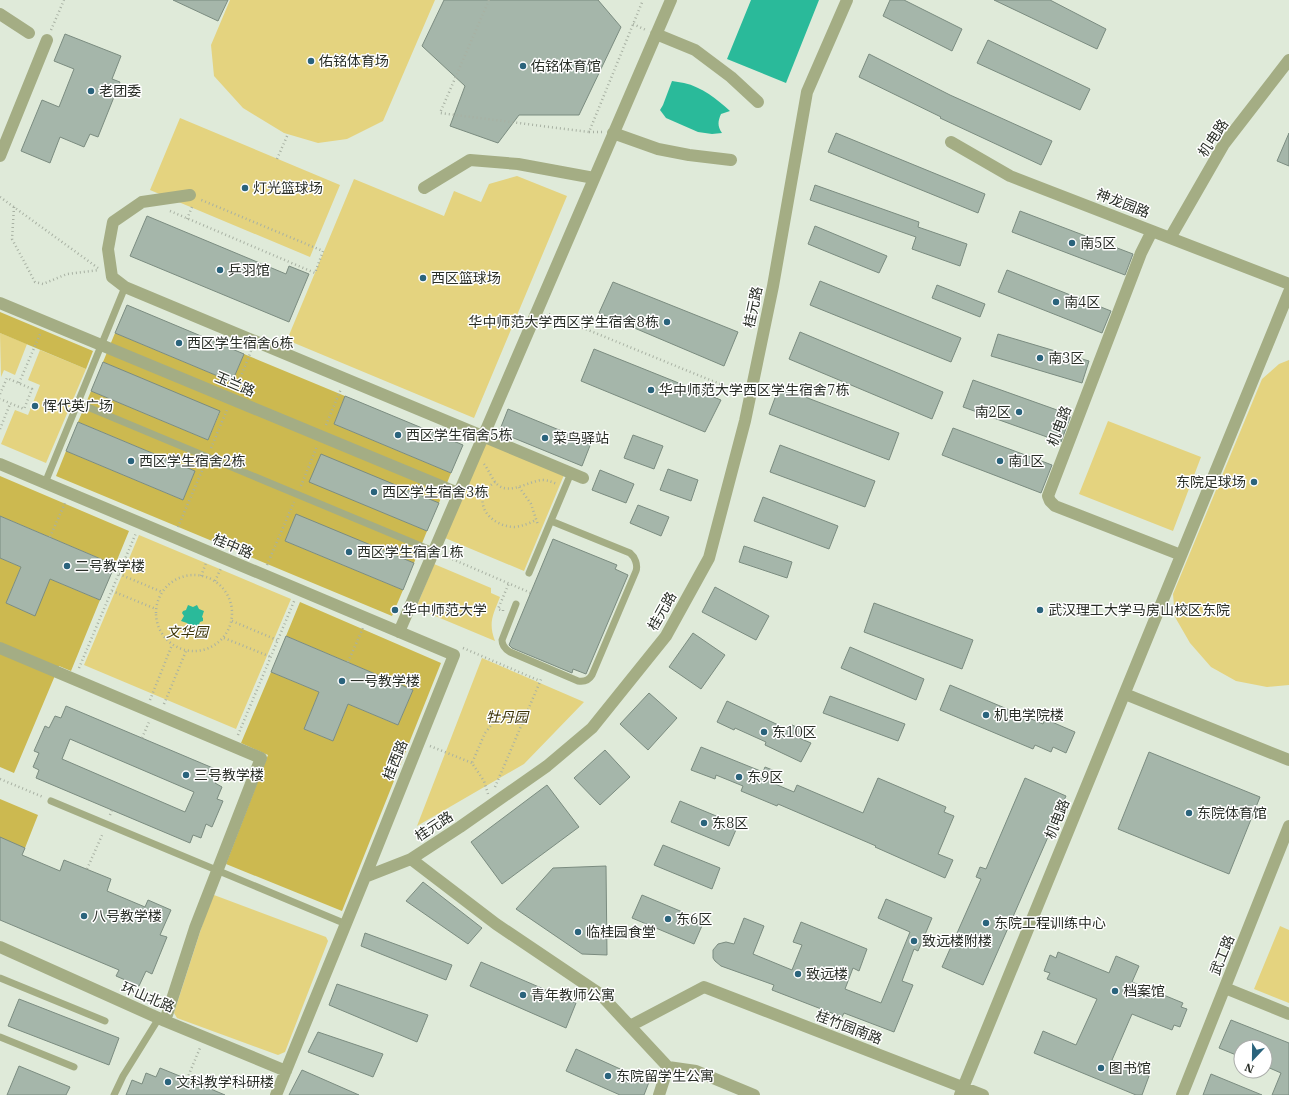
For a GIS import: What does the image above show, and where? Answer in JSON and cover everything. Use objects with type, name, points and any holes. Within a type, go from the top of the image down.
[{"type":"street","points":[[399,632],[671,0]]},
{"type":"street","name":"桂元路","points":[[365,877],[411,859],[460,827],[548,766],[592,728],[666,636],[709,558],[745,421],[773,286],[807,92],[847,0]]},
{"type":"street","points":[[0,14],[29,33]]},
{"type":"street","points":[[656,34],[695,50],[731,77],[758,102]]},
{"type":"street","points":[[0,156],[47,40]]},
{"type":"street","name":"机电路","points":[[1170,238],[1224,144],[1289,60]]},
{"type":"street","points":[[613,133],[658,149],[731,160]]},
{"type":"street","name":"神龙园路","points":[[951,142],[1010,176],[1289,284]]},
{"type":"street","points":[[424,188],[470,160],[518,164],[594,178]]},
{"type":"street","points":[[193,196],[142,202],[113,222],[108,249],[112,277],[125,287],[583,478]]},
{"type":"street","name":"机电路","points":[[1152,231],[1141,252],[1048,496],[1050,501],[1055,506],[1181,555]]},
{"type":"street","name":"机电路","points":[[962,1091],[1289,292]]},
{"type":"street","name":"玉兰路","points":[[0,303],[458,493]]},
{"type":"street","name":"桂中路","points":[[0,464],[454,655]]},
{"type":"street","points":[[0,648],[261,758],[216,870],[162,1019]]},
{"type":"street","name":"桂西路","points":[[365,877],[454,655]]},
{"type":"street","points":[[1125,694],[1289,760]]},
{"type":"street","name":"武工路","points":[[1182,1095],[1289,826]]},
{"type":"street","points":[[411,859],[496,924],[600,994],[668,1067],[696,1071],[754,1095]]},
{"type":"street","points":[[276,1095],[365,877]]},
{"type":"street","name":"环山北路","points":[[0,947],[162,1019],[286,1071]]},
{"type":"street","name":"桂竹园南路","points":[[630,1026],[704,987],[962,1091],[983,1095]]},
{"type":"street","points":[[1225,988],[1289,1014]]},
{"type":"street","points":[[659,1095],[668,1067]]},
{"type":"lane","points":[[45,483],[125,287]]},
{"type":"lane","points":[[78,403],[433,551]]},
{"type":"lane","points":[[529,573],[571,473]]},
{"type":"lane","points":[[516,604],[502,640],[505,649],[578,681],[582,682],[589,679],[637,566],[634,556],[630,553],[551,521]]},
{"type":"lane","points":[[51,801],[107,823],[346,924]]},
{"type":"lane","points":[[0,978],[105,1021]]},
{"type":"lane","points":[[114,1095],[123,1076],[162,1019]]},
{"type":"lane","points":[[0,1037],[74,1067]]},
{"type":"path","points":[[47,40],[64,0]]},
{"type":"path","points":[[489,0],[440,113],[589,132],[643,0]]},
{"type":"path","points":[[277,159],[288,134]]},
{"type":"path","points":[[167,210],[315,272],[323,251],[193,196]]},
{"type":"path","points":[[0,197],[14,207],[101,270],[67,274],[43,284],[35,282],[12,239],[14,207]]},
{"type":"path","points":[[537,309],[732,389]]},
{"type":"path","points":[[19,383],[45,322]]},
{"type":"path","points":[[174,537],[255,342]]},
{"type":"path","points":[[0,394],[2,386],[7,378],[32,389],[24,409],[0,399]]},
{"type":"path","points":[[263,575],[346,379]]},
{"type":"path","points":[[0,429],[10,404]]},
{"type":"path","points":[[473,459],[485,466],[495,482],[505,488],[519,487],[543,480],[565,487]]},
{"type":"path","points":[[495,482],[485,490],[482,502],[485,510],[493,519],[505,525],[514,527],[536,520]]},
{"type":"path","points":[[519,487],[530,500],[540,528],[546,532]]},
{"type":"path","points":[[50,537],[69,493]]},
{"type":"path","points":[[74,679],[140,523]]},
{"type":"path","points":[[433,551],[531,592]]},
{"type":"path","points":[[119,574],[162,592]]},
{"type":"path","points":[[194,575],[208,578],[220,585],[228,596],[232,608],[232,621],[224,638],[208,650],[194,652],[186,651],[172,645],[166,640],[159,630],[156,619],[156,604],[162,592],[167,586],[179,578],[194,575]]},
{"type":"path","points":[[505,605],[503,611],[498,609],[509,583]]},
{"type":"path","points":[[233,746],[299,590]]},
{"type":"path","points":[[112,591],[156,609]]},
{"type":"path","points":[[348,662],[367,618]]},
{"type":"path","points":[[232,621],[278,640]]},
{"type":"path","points":[[224,638],[271,657]]},
{"type":"path","points":[[153,712],[172,645]]},
{"type":"path","points":[[142,738],[153,712],[186,651]]},
{"type":"path","points":[[484,657],[540,681]]},
{"type":"path","points":[[419,742],[472,763],[484,781],[489,800],[542,677]]},
{"type":"path","points":[[472,763],[485,733],[501,713],[526,713]]},
{"type":"path","points":[[0,779],[51,801]]},
{"type":"path","points":[[87,869],[112,810]]},
{"type":"path","points":[[188,1079],[204,1037]]},
{"type":"green space","name":"佑铭体育场","points":[[230,0],[435,0],[383,121],[347,139],[318,143],[284,133],[243,108],[214,76],[211,45]]},
{"type":"green space","name":"灯光篮球场","points":[[180,118],[340,185],[310,257],[150,190]]},
{"type":"green space","name":"西区篮球场","points":[[517,176],[567,196],[474,418],[287,340],[354,179],[444,216],[454,191],[481,202],[489,184]]},
{"type":"green space","points":[[0,333],[27,344],[15,375],[4,370],[1,377]]},
{"type":"green space","name":"恽代英广场","points":[[40,350],[86,369],[46,463],[1,444],[15,410],[28,415],[40,385],[28,380]]},
{"type":"green space","name":"东院足球场","points":[[1289,360],[1289,685],[1267,687],[1236,681],[1211,667],[1190,643],[1175,617],[1173,594],[1262,379],[1279,364]]},
{"type":"green space","points":[[1108,421],[1201,457],[1173,531],[1079,494]]},
{"type":"green space","points":[[486,442],[564,475],[524,571],[445,538]]},
{"type":"green space","name":"文华园","points":[[139,535],[291,599],[236,729],[84,665]]},
{"type":"green space","points":[[434,564],[491,588],[491,593],[500,597],[492,619],[492,629],[495,641],[416,608]]},
{"type":"green space","name":"牡丹园","points":[[482,658],[584,702],[524,764],[417,826]]},
{"type":"green space","points":[[214,895],[326,937],[328,941],[285,1052],[278,1055],[177,1018],[174,1013],[211,898]]},
{"type":"green space","points":[[1280,926],[1289,930],[1289,1003],[1254,989]]},
{"type":"shaded area","points":[[751,0],[819,0],[786,83],[727,59]]},
{"type":"shaded area","points":[[672,81],[691,85],[703,90],[730,111],[721,114],[719,126],[722,133],[712,134],[698,132],[666,118],[660,110]]},
{"type":"shaded area","points":[[0,312],[93,351],[86,369],[0,333]]},
{"type":"shaded area","points":[[115,333],[232,382],[244,354],[345,396],[334,424],[451,473],[439,503],[310,482],[427,531],[414,563],[296,515],[285,541],[403,590],[392,616],[56,476],[66,451],[183,500],[195,471],[78,422],[91,391],[208,440],[220,412],[103,362]]},
{"type":"shaded area","points":[[0,476],[129,531],[115,565],[0,516]]},
{"type":"shaded area","points":[[0,558],[21,567],[6,603],[34,615],[50,579],[100,600],[71,671],[59,666],[14,773],[0,767]]},
{"type":"shaded area","points":[[300,602],[441,663],[342,911],[226,864],[268,755],[241,743],[271,672],[319,692],[304,729],[333,741],[348,704],[398,725],[413,690],[286,636]]},
{"type":"shaded area","points":[[188,605],[193,607],[197,605],[199,609],[204,611],[202,617],[203,621],[200,622],[198,627],[192,625],[188,626],[187,623],[181,621],[184,616],[182,613],[186,610]]},
{"type":"shaded area","points":[[0,799],[38,815],[25,848],[0,842]]},
{"type":"building","points":[[173,0],[228,0],[218,21]]},
{"type":"building","name":"佑铭体育馆","points":[[444,0],[598,0],[621,27],[579,115],[519,115],[498,143],[450,126],[465,86],[422,46]]},
{"type":"building","points":[[890,0],[904,0],[962,29],[952,51],[883,16]]},
{"type":"building","points":[[994,0],[1050,0],[1106,29],[1097,49]]},
{"type":"building","name":"老团委","points":[[65,34],[121,56],[112,79],[120,82],[98,137],[90,134],[84,147],[60,137],[50,163],[21,151],[42,100],[59,107],[74,69],[54,61]]},
{"type":"building","points":[[988,40],[1090,89],[1080,110],[977,63]]},
{"type":"building","points":[[869,54],[950,95],[1052,141],[1041,165],[940,118],[941,117],[859,77]]},
{"type":"building","points":[[836,133],[985,194],[978,213],[828,152]]},
{"type":"building","points":[[1289,133],[1289,166],[1277,161]]},
{"type":"building","points":[[815,185],[919,222],[918,227],[967,244],[960,266],[912,249],[916,237],[810,200]]},
{"type":"building","name":"南5区","points":[[1020,211],[1133,254],[1125,275],[1012,232]]},
{"type":"building","name":"乒羽馆","points":[[147,216],[286,274],[289,266],[309,274],[289,322],[130,256]]},
{"type":"building","points":[[815,226],[887,256],[879,273],[808,244]]},
{"type":"building","name":"南4区","points":[[1007,270],[1111,311],[1102,333],[998,292]]},
{"type":"building","points":[[820,281],[961,338],[951,362],[810,305]]},
{"type":"building","name":"华中师范大学西区学生宿舍8栋","points":[[613,282],[738,332],[724,366],[599,313]]},
{"type":"building","points":[[937,285],[985,304],[980,317],[932,298]]},
{"type":"building","name":"西区学生宿舍6栋","points":[[127,305],[244,354],[232,382],[115,333]]},
{"type":"building","points":[[800,332],[943,392],[932,419],[789,359]]},
{"type":"building","name":"南3区","points":[[998,334],[1089,361],[1082,383],[991,356]]},
{"type":"building","name":"华中师范大学西区学生宿舍7栋","points":[[594,349],[721,400],[705,432],[581,381]]},
{"type":"building","points":[[103,362],[220,411],[208,440],[91,391]]},
{"type":"building","name":"南2区","points":[[973,380],[1071,415],[1061,442],[963,407]]},
{"type":"building","points":[[779,387],[899,433],[889,460],[769,414]]},
{"type":"building","name":"西区学生宿舍5栋","points":[[345,396],[463,445],[451,473],[334,424]]},
{"type":"building","name":"菜鸟驿站","points":[[508,409],[591,443],[582,466],[499,432]]},
{"type":"building","name":"西区学生宿舍2栋","points":[[78,422],[195,471],[183,500],[66,451]]},
{"type":"building","name":"南1区","points":[[953,428],[1052,465],[1041,493],[942,455]]},
{"type":"building","points":[[633,435],[663,446],[654,469],[624,458]]},
{"type":"building","points":[[780,445],[875,481],[865,507],[770,472]]},
{"type":"building","name":"西区学生宿舍3栋","points":[[321,454],[439,503],[427,531],[309,482]]},
{"type":"building","points":[[668,469],[698,480],[691,501],[660,490]]},
{"type":"building","points":[[600,470],[634,484],[626,503],[592,490]]},
{"type":"building","points":[[763,497],[838,526],[829,549],[754,521]]},
{"type":"building","points":[[638,505],[669,517],[661,536],[630,523]]},
{"type":"building","name":"西区学生宿舍1栋","points":[[296,514],[414,563],[403,590],[285,541]]},
{"type":"building","name":"二号教学楼","points":[[0,516],[115,565],[100,600],[50,579],[35,616],[6,603],[21,567],[0,558]]},
{"type":"building","points":[[553,539],[617,565],[615,569],[628,575],[586,674],[573,669],[572,673],[512,648],[509,645]]},
{"type":"building","points":[[744,546],[792,562],[787,578],[739,562]]},
{"type":"building","points":[[715,587],[769,616],[756,640],[702,612]]},
{"type":"building","points":[[874,603],[973,640],[962,669],[864,632]]},
{"type":"building","points":[[693,633],[725,655],[701,689],[669,667]]},
{"type":"building","name":"一号教学楼","points":[[286,636],[413,690],[398,725],[348,704],[333,741],[304,729],[319,692],[271,672]]},
{"type":"building","points":[[850,647],[924,679],[916,700],[841,668]]},
{"type":"building","name":"机电学院楼","points":[[950,685],[1043,724],[1045,719],[1075,732],[1066,753],[1053,747],[1051,752],[1035,745],[1033,749],[940,710]]},
{"type":"building","points":[[649,693],[677,718],[648,750],[620,724]]},
{"type":"building","points":[[830,696],[905,724],[898,741],[823,713]]},
{"type":"building","name":"东10区","points":[[727,701],[789,730],[792,725],[803,730],[799,738],[811,743],[801,762],[765,745],[766,742],[735,728],[734,730],[717,722]]},
{"type":"building","name":"三号教学楼","points":[[66,706],[220,771],[215,783],[222,787],[217,799],[223,801],[212,827],[206,824],[201,838],[193,835],[190,843],[36,778],[39,770],[33,767],[39,753],[34,751],[45,726],[49,728],[55,716],[61,718]],"holes":[[[70,739],[194,792],[185,812],[62,759]]]},
{"type":"building","points":[[701,747],[763,772],[765,767],[775,771],[774,773],[779,775],[775,784],[794,792],[797,785],[863,813],[878,778],[946,807],[944,812],[954,816],[938,854],[953,860],[945,878],[875,847],[876,846],[778,804],[777,806],[741,791],[743,786],[716,775],[715,779],[691,770]]},
{"type":"building","points":[[605,750],[630,777],[600,805],[574,778]]},
{"type":"building","name":"东院体育馆","points":[[1149,752],[1260,797],[1229,874],[1118,829]]},
{"type":"building","name":"东院工程训练中心","points":[[1025,778],[1066,796],[983,985],[942,967],[981,879],[976,877],[980,867],[986,869]]},
{"type":"building","points":[[547,785],[579,827],[502,884],[471,842]]},
{"type":"building","name":"东8区","points":[[680,801],[738,825],[729,846],[671,822]]},
{"type":"building","name":"八号教学楼","points":[[0,837],[25,848],[22,855],[60,871],[64,860],[111,879],[107,891],[145,907],[148,900],[171,910],[160,935],[167,937],[152,974],[146,971],[139,986],[116,976],[119,970],[0,920]]},
{"type":"building","points":[[663,845],[720,868],[712,889],[654,865]]},
{"type":"building","name":"临桂园食堂","points":[[606,866],[607,955],[582,954],[516,909],[553,868]]},
{"type":"building","points":[[423,882],[482,928],[468,944],[406,901]]},
{"type":"building","name":"东6区","points":[[642,895],[704,921],[694,944],[632,918]]},
{"type":"building","name":"致远楼","points":[[886,899],[932,918],[918,951],[914,949],[902,981],[913,985],[894,1032],[844,1013],[842,1017],[772,990],[774,985],[721,966],[713,958],[713,950],[718,944],[726,942],[734,944],[744,918],[764,926],[753,954],[792,970],[802,945],[793,942],[801,922],[867,949],[859,971],[853,968],[845,989],[881,1003],[910,932],[878,918]]},
{"type":"building","points":[[365,933],[452,965],[446,980],[361,946]]},
{"type":"building","points":[[1058,952],[1109,973],[1116,956],[1139,966],[1132,982],[1183,1003],[1181,1007],[1187,1009],[1180,1027],[1174,1025],[1172,1030],[1132,1014],[1112,1060],[1149,1076],[1142,1095],[1136,1095],[1034,1053],[1043,1031],[1076,1045],[1097,999],[1047,979],[1050,973],[1044,971],[1050,955],[1056,958]]},
{"type":"building","name":"青年教师公寓","points":[[481,962],[576,1003],[566,1028],[470,986]]},
{"type":"building","points":[[337,984],[428,1015],[417,1042],[329,1005]]},
{"type":"building","points":[[19,999],[119,1038],[109,1065],[8,1026]]},
{"type":"building","points":[[1231,1020],[1289,1043],[1289,1095],[1272,1095],[1281,1073],[1273,1070],[1273,1039],[1233,1039],[1233,1054],[1219,1048]]},
{"type":"building","points":[[318,1032],[383,1054],[373,1077],[308,1052]]},
{"type":"building","name":"东院留学生公寓","points":[[576,1049],[649,1082],[644,1095],[620,1095],[566,1071]]},
{"type":"building","points":[[19,1066],[70,1087],[66,1095],[7,1095]]},
{"type":"building","name":"文科教学科研楼","points":[[160,1068],[225,1095],[126,1095],[132,1080],[142,1084],[146,1073],[156,1077]]},
{"type":"building","points":[[302,1070],[359,1095],[289,1095]]},
{"type":"building","points":[[1211,1074],[1262,1095],[1203,1095]]},
{"type":"place","name":"佑铭体育场","points":[[311,61]]},
{"type":"place","name":"佑铭体育馆","points":[[523,66]]},
{"type":"place","name":"老团委","points":[[91,91]]},
{"type":"place","name":"灯光篮球场","points":[[245,188]]},
{"type":"place","name":"南5区","points":[[1072,243]]},
{"type":"place","name":"乒羽馆","points":[[220,270]]},
{"type":"place","name":"西区篮球场","points":[[423,278]]},
{"type":"place","name":"南4区","points":[[1056,302]]},
{"type":"place","name":"华中师范大学西区学生宿舍8栋","points":[[667,322]]},
{"type":"place","name":"西区学生宿舍6栋","points":[[179,343]]},
{"type":"place","name":"南3区","points":[[1040,358]]},
{"type":"place","name":"华中师范大学西区学生宿舍7栋","points":[[651,390]]},
{"type":"place","name":"恽代英广场","points":[[35,406]]},
{"type":"place","name":"南2区","points":[[1019,412]]},
{"type":"place","name":"西区学生宿舍5栋","points":[[398,435]]},
{"type":"place","name":"菜鸟驿站","points":[[545,438]]},
{"type":"place","name":"西区学生宿舍2栋","points":[[131,461]]},
{"type":"place","name":"南1区","points":[[1000,461]]},
{"type":"place","name":"东院足球场","points":[[1254,482]]},
{"type":"place","name":"西区学生宿舍3栋","points":[[374,492]]},
{"type":"place","name":"西区学生宿舍1栋","points":[[349,552]]},
{"type":"place","name":"二号教学楼","points":[[67,566]]},
{"type":"place","name":"华中师范大学","points":[[395,610]]},
{"type":"place","name":"武汉理工大学马房山校区东院","points":[[1040,610]]},
{"type":"place","name":"一号教学楼","points":[[342,681]]},
{"type":"place","name":"机电学院楼","points":[[986,715]]},
{"type":"place","name":"东10区","points":[[764,732]]},
{"type":"place","name":"三号教学楼","points":[[186,775]]},
{"type":"place","name":"东9区","points":[[739,777]]},
{"type":"place","name":"东院体育馆","points":[[1189,813]]},
{"type":"place","name":"东8区","points":[[704,823]]},
{"type":"place","name":"八号教学楼","points":[[84,916]]},
{"type":"place","name":"东6区","points":[[668,919]]},
{"type":"place","name":"东院工程训练中心","points":[[986,923]]},
{"type":"place","name":"临桂园食堂","points":[[578,932]]},
{"type":"place","name":"致远楼附楼","points":[[914,941]]},
{"type":"place","name":"致远楼","points":[[798,974]]},
{"type":"place","name":"档案馆","points":[[1115,991]]},
{"type":"place","name":"青年教师公寓","points":[[523,995]]},
{"type":"place","name":"图书馆","points":[[1101,1068]]},
{"type":"place","name":"东院留学生公寓","points":[[608,1076]]},
{"type":"place","name":"文科教学科研楼","points":[[168,1082]]}]
